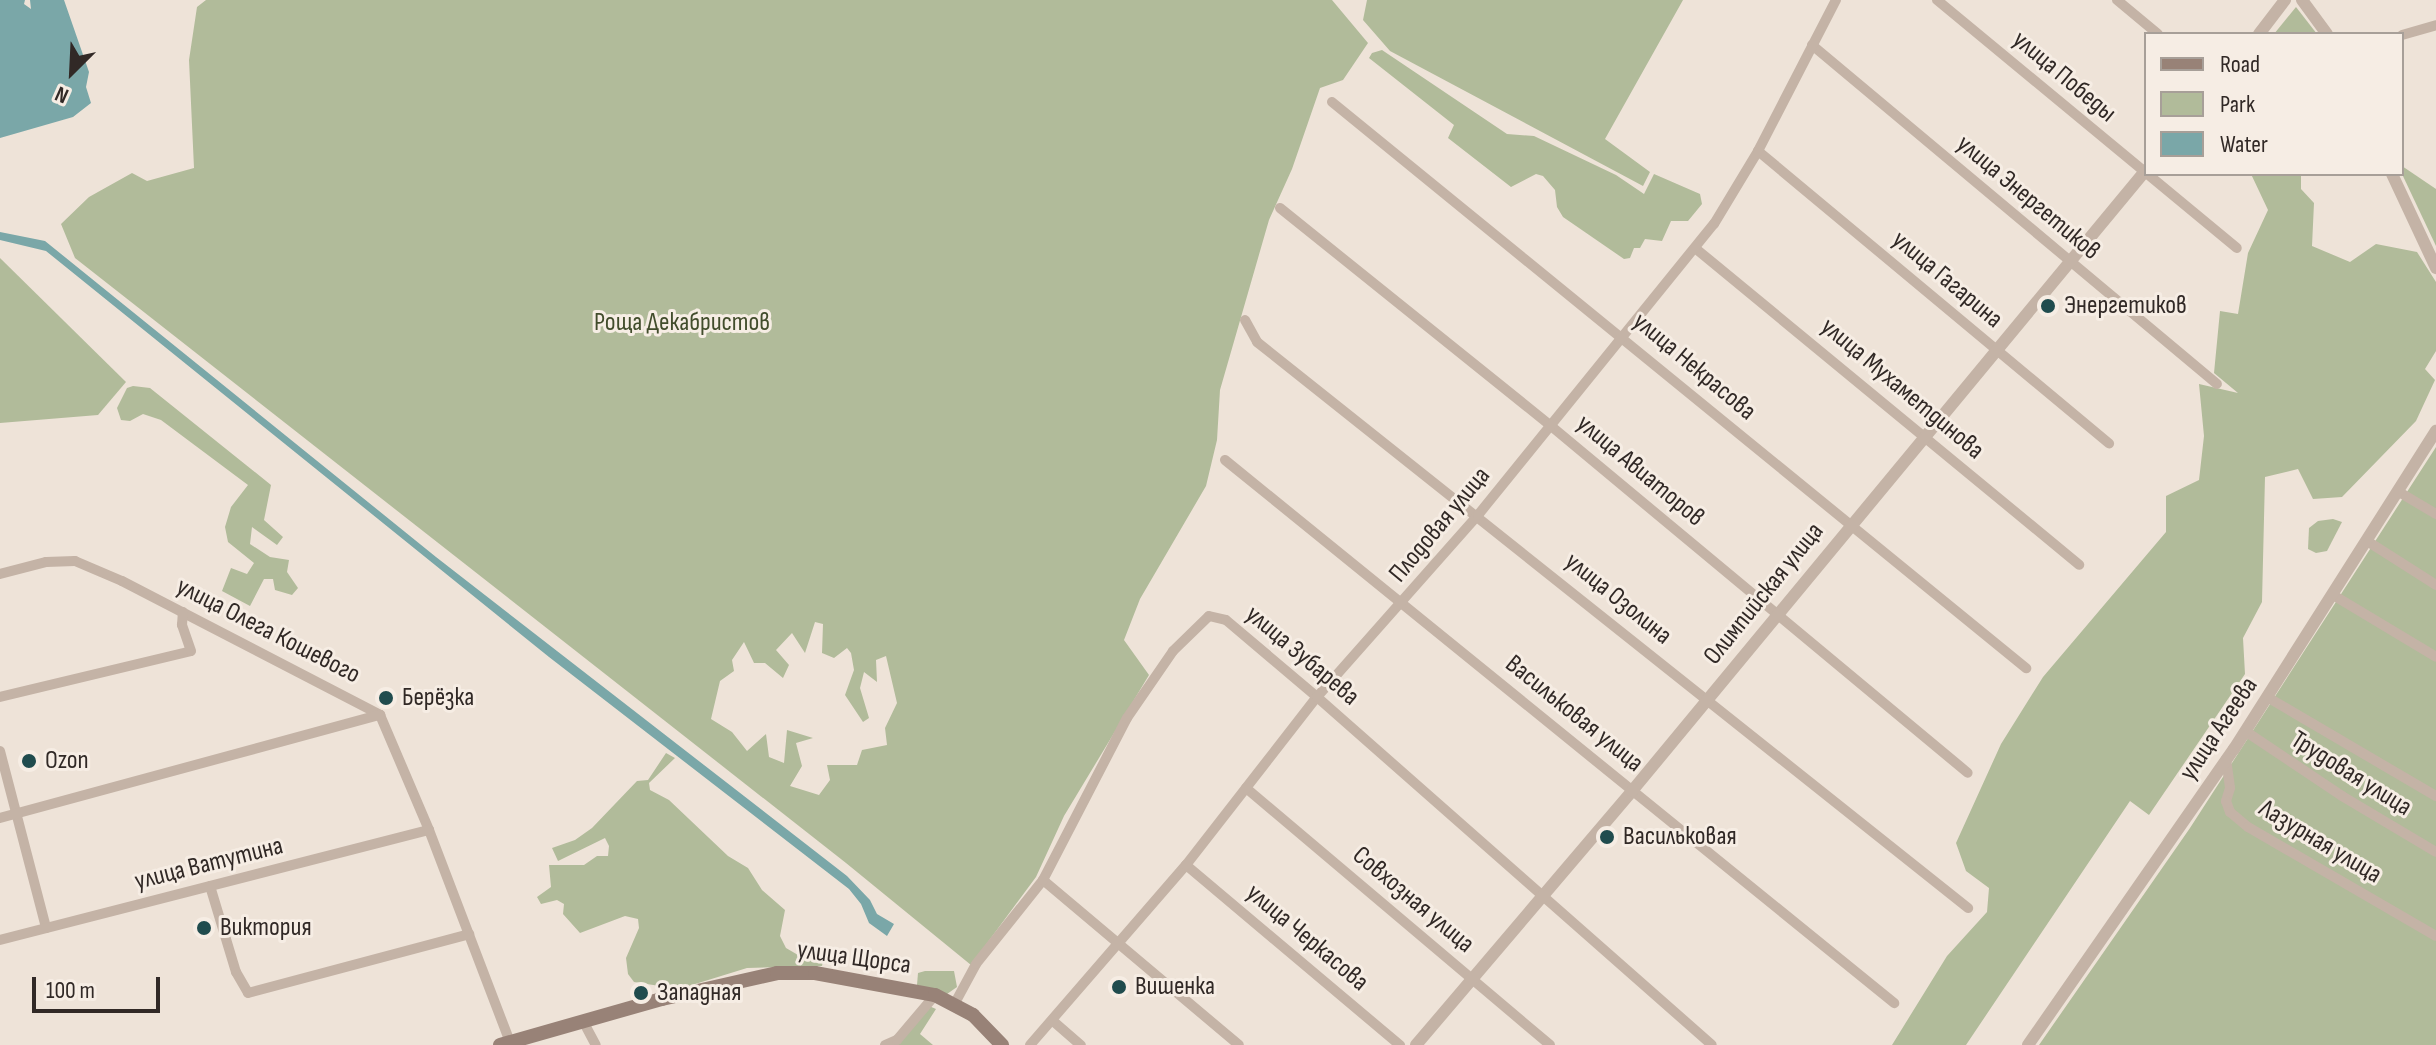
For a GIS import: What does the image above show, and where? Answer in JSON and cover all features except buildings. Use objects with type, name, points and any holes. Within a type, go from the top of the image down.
[{"type":"main road","name":"улица Щорса","points":[[507,1044],[731,981],[777,973],[815,973],[935,995],[955,1003],[989,1030],[1002,1045]]},
{"type":"street","name":"Плодовая улица","points":[[1030,1045],[1186,865],[1317,697],[1478,515],[1695,248],[1731,199],[1836,0]]},
{"type":"street","name":"улица Победы","points":[[1937,0],[2144,170]]},
{"type":"street","points":[[2117,0],[2156,32]]},
{"type":"street","points":[[2261,32],[2285,0]]},
{"type":"street","points":[[2302,0],[2326,32]]},
{"type":"street","points":[[2404,34],[2436,25]]},
{"type":"street","name":"улица Энергетиков","points":[[1812,45],[2217,384]]},
{"type":"street","name":"улица Некрасова","points":[[1332,102],[1624,337],[2026,668]]},
{"type":"street","name":"улица Гагарина","points":[[1758,151],[2109,443]]},
{"type":"street","name":"Олимпийская улица","points":[[1416,1045],[1632,791],[2144,172]]},
{"type":"street","name":"улица Победы","points":[[2151,176],[2237,248]]},
{"type":"street","points":[[2393,176],[2436,268]]},
{"type":"street","name":"улица Авиаторов","points":[[1280,208],[1551,426],[1968,773]]},
{"type":"street","name":"улица Мухаметдинова","points":[[1695,248],[2079,565]]},
{"type":"street","name":"улица Озолина","points":[[1245,320],[1257,342],[1968,908]]},
{"type":"street","name":"улица Агеева","points":[[2028,1045],[2245,731],[2436,431]]},
{"type":"street","name":"Васильковая улица","points":[[1225,460],[1894,1003]]},
{"type":"street","points":[[2399,492],[2436,514]]},
{"type":"street","points":[[2367,541],[2436,585]]},
{"type":"street","name":"улица Олега Кошевого","points":[[0,574],[46,562],[75,561],[183,612],[380,715],[429,830],[507,1044]]},
{"type":"street","points":[[2333,595],[2436,657]]},
{"type":"street","points":[[0,697],[191,651],[182,625],[183,612]]},
{"type":"street","name":"улица Зубарева","points":[[955,1003],[976,964],[1043,880],[1127,718],[1173,651],[1209,616],[1226,620],[1317,697],[1712,1045]]},
{"type":"street","points":[[2267,697],[2436,796]]},
{"type":"street","points":[[0,818],[380,715]]},
{"type":"street","name":"Трудовая улица","points":[[2245,731],[2342,796],[2436,852]]},
{"type":"street","points":[[0,751],[46,928]]},
{"type":"street","name":"Лазурная улица","points":[[2226,759],[2230,788],[2226,801],[2230,812],[2248,827],[2436,936]]},
{"type":"street","name":"Совхозная улица","points":[[1246,788],[1550,1045]]},
{"type":"street","name":"улица Ватутина","points":[[0,940],[429,830]]},
{"type":"street","name":"улица Черкасова","points":[[1186,865],[1400,1045]]},
{"type":"street","points":[[1043,880],[1239,1045]]},
{"type":"street","points":[[210,886],[236,972],[248,993],[469,934]]},
{"type":"street","points":[[885,1045],[897,1040],[935,995]]},
{"type":"street","points":[[583,1021],[596,1045]]},
{"type":"street","points":[[1053,1021],[1081,1045]]},
{"type":"green space","name":"Роща Декабристов","points":[[206,0],[1332,0],[1368,43],[1343,80],[1320,88],[1292,169],[1269,220],[1220,390],[1217,440],[1206,486],[1140,599],[1124,640],[1149,675],[1064,816],[1036,877],[971,965],[846,863],[75,258],[61,224],[89,197],[132,173],[147,181],[194,168],[189,60],[197,7]],"holes":[[[815,622],[823,624],[822,653],[834,658],[847,648],[851,653],[854,670],[845,695],[863,722],[869,718],[860,688],[864,672],[877,682],[876,660],[886,656],[897,703],[885,728],[887,745],[862,750],[857,765],[827,765],[830,780],[819,795],[790,786],[802,766],[796,743],[813,738],[787,730],[784,763],[769,757],[766,734],[747,751],[732,732],[711,719],[720,681],[734,671],[732,660],[744,642],[754,663],[765,663],[783,678],[789,665],[776,650],[792,633],[805,653]]]},
{"type":"green space","points":[[1367,0],[1683,0],[1605,139],[1650,172],[1643,186],[1390,51],[1363,20]]},
{"type":"green space","points":[[2296,7],[2315,32],[2276,32]]},
{"type":"green space","points":[[1382,50],[1507,134],[1534,136],[1616,175],[1644,194],[1654,174],[1700,194],[1702,204],[1688,221],[1671,221],[1662,241],[1645,239],[1640,248],[1634,248],[1630,258],[1624,259],[1563,217],[1557,207],[1555,190],[1543,176],[1536,174],[1511,187],[1448,138],[1454,125],[1369,58],[1372,53]]},
{"type":"green space","points":[[2404,167],[2436,189],[2436,246],[2403,176]]},
{"type":"green space","points":[[2252,176],[2301,176],[2301,189],[2314,203],[2312,246],[2350,262],[2376,244],[2417,252],[2436,282],[2436,351],[2425,369],[2435,380],[2416,421],[2342,497],[2313,499],[2298,469],[2265,477],[2262,602],[2243,638],[2245,674],[2149,815],[2130,801],[1966,1045],[1892,1045],[1947,956],[1987,912],[1989,888],[1966,871],[1956,843],[2001,744],[2043,677],[2166,532],[2166,496],[2199,480],[2204,436],[2199,384],[2238,393],[2214,373],[2220,311],[2238,314],[2248,253],[2268,210]]},
{"type":"green space","points":[[0,258],[126,382],[98,415],[0,423]]},
{"type":"green space","points":[[127,388],[150,388],[271,485],[264,520],[283,537],[277,545],[252,527],[250,544],[270,557],[289,560],[287,572],[298,588],[292,595],[275,590],[273,579],[264,579],[250,606],[222,591],[231,568],[247,574],[254,563],[228,542],[225,527],[231,507],[248,485],[161,420],[143,414],[130,421],[121,420],[117,408]]},
{"type":"green space","points":[[2436,447],[2436,1045],[2039,1045],[2190,828]]},
{"type":"green space","points":[[2333,519],[2342,522],[2327,551],[2316,553],[2308,549],[2309,528],[2318,521]]},
{"type":"green space","points":[[666,753],[675,758],[649,783],[650,790],[669,800],[728,856],[748,868],[762,890],[785,910],[780,936],[786,948],[798,955],[807,950],[819,950],[824,956],[822,966],[747,968],[679,989],[634,982],[628,974],[626,958],[639,928],[638,919],[625,916],[580,933],[563,914],[564,904],[557,900],[541,904],[537,897],[551,887],[549,865],[584,865],[597,856],[608,856],[609,846],[605,838],[558,861],[552,848],[575,840],[592,828],[637,781],[648,780]]},
{"type":"green space","points":[[954,971],[957,987],[947,994],[917,985],[918,973]]},
{"type":"green space","points":[[929,1006],[936,1009],[920,1034],[933,1045],[896,1045]]},
{"type":"water","points":[[0,0],[25,0],[24,4],[31,9],[30,0],[64,0],[89,72],[86,87],[91,103],[73,117],[0,138]]},
{"type":"water","points":[[0,232],[45,241],[436,557],[847,876],[870,900],[877,914],[894,924],[887,936],[869,923],[861,904],[849,889],[549,657],[46,251],[0,240]]},
{"type":"place","name":"Энергетиков","points":[[2048,306]]},
{"type":"place","name":"Берёзка","points":[[386,698]]},
{"type":"place","name":"Ozon","points":[[29,761]]},
{"type":"place","name":"Васильковая","points":[[1607,837]]},
{"type":"place","name":"Виктория","points":[[204,928]]},
{"type":"place","name":"Вишенка","points":[[1119,987]]},
{"type":"place","name":"Западная","points":[[641,993]]}]
